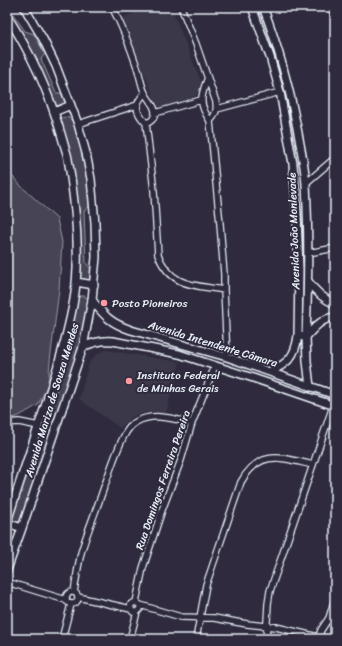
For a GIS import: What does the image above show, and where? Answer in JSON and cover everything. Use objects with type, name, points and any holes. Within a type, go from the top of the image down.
[{"type":"main road","name":"Avenida Mariza de Souza Mendes","points":[[7,570],[83,347],[92,300],[96,257],[91,178],[78,124],[56,66],[43,39],[24,7]]},
{"type":"main road","name":"Avenida João Monlevade","points":[[252,7],[270,57],[280,92],[292,164],[297,214],[302,337],[310,387]]},
{"type":"main road","name":"Avenida João Monlevade","points":[[263,7],[280,55],[302,152],[306,183],[308,253],[308,281],[302,337],[296,350],[287,362],[270,372]]},
{"type":"main road","name":"Avenida Mariza de Souza Mendes","points":[[7,16],[35,65],[54,112],[67,154],[77,232],[76,282],[73,304],[63,347],[52,389],[7,522]]},
{"type":"main road","points":[[270,57],[280,55]]},
{"type":"main road","points":[[54,112],[71,105]]},
{"type":"main road","points":[[297,214],[302,212],[307,215]]},
{"type":"main road","points":[[308,281],[318,293],[335,304]]},
{"type":"main road","points":[[76,282],[94,285]]},
{"type":"main road","name":"Avenida Intendente Câmara","points":[[92,300],[105,316],[117,325],[182,345],[228,357],[335,395]]},
{"type":"main road","points":[[302,337],[319,323],[328,318],[335,317]]},
{"type":"main road","name":"Avenida Intendente Câmara","points":[[83,347],[97,341],[104,340],[179,354],[334,406]]},
{"type":"main road","points":[[179,354],[182,345]]},
{"type":"main road","points":[[250,377],[254,366]]},
{"type":"main road","points":[[7,522],[22,528]]},
{"type":"street","points":[[112,7],[125,33],[145,93],[153,105],[155,113],[152,120],[146,122]]},
{"type":"street","points":[[181,7],[196,44],[214,97],[217,109],[215,115],[210,121]]},
{"type":"street","points":[[331,7],[335,18]]},
{"type":"street","points":[[208,80],[201,100],[210,121],[224,274],[228,357]]},
{"type":"street","points":[[217,109],[280,92]]},
{"type":"street","points":[[145,93],[137,105],[140,116],[146,122],[154,191],[158,255],[166,271],[175,279],[192,285],[224,290]]},
{"type":"street","points":[[155,113],[201,100]]},
{"type":"street","points":[[78,124],[137,105]]},
{"type":"street","points":[[306,183],[335,158]]},
{"type":"street","points":[[308,253],[335,248]]},
{"type":"street","name":"Rua Domingos Ferreira Pereira","points":[[138,604],[143,568],[192,424],[215,366]]},
{"type":"street","points":[[266,639],[270,591],[334,406]]},
{"type":"street","points":[[71,604],[75,604],[77,602],[76,594],[82,551],[113,461],[125,434],[135,423],[151,417],[159,417],[192,424]]},
{"type":"street","points":[[7,423],[19,422],[39,426]]},
{"type":"street","points":[[196,639],[208,580],[241,482],[248,470],[259,462],[270,458],[313,465]]},
{"type":"street","points":[[7,582],[66,600],[71,604]]},
{"type":"street","points":[[66,600],[66,597],[71,592],[137,612]]},
{"type":"street","points":[[131,609],[131,604],[138,604],[174,616],[200,617],[267,626],[286,629],[318,638],[329,618],[335,599]]},
{"type":"street","points":[[62,639],[71,604]]},
{"type":"street","points":[[130,639],[137,612],[140,609],[138,604]]},
{"type":"street","points":[[329,618],[335,626]]},
{"type":"shaded area","points":[[7,7],[25,31],[34,34],[45,54],[41,59],[56,93],[61,93],[65,103],[64,105],[58,108],[55,106],[7,14]]},
{"type":"shaded area","points":[[148,7],[171,7],[202,84],[196,96],[158,109],[123,18]]},
{"type":"shaded area","points":[[66,117],[73,122],[81,150],[87,180],[89,207],[84,211],[86,263],[91,269],[89,281],[80,280],[80,268],[60,121],[62,118]]},
{"type":"shaded area","points":[[7,170],[21,186],[57,219],[62,242],[59,290],[48,384],[38,405],[19,416],[7,420]]},
{"type":"shaded area","points":[[80,296],[85,296],[88,300],[84,328],[76,359],[20,522],[12,522],[11,520],[55,395],[66,356],[78,298]]},
{"type":"shaded area","name":"Instituto Federal de Minhas Gerais","points":[[106,350],[180,362],[166,413],[150,412],[140,414],[131,418],[120,428],[79,399],[89,363],[97,354]]},
{"type":"place","name":"Posto Pioneiros","points":[[104,303]]},
{"type":"place","name":"Instituto Federal de Minhas Gerais","points":[[129,381]]}]
